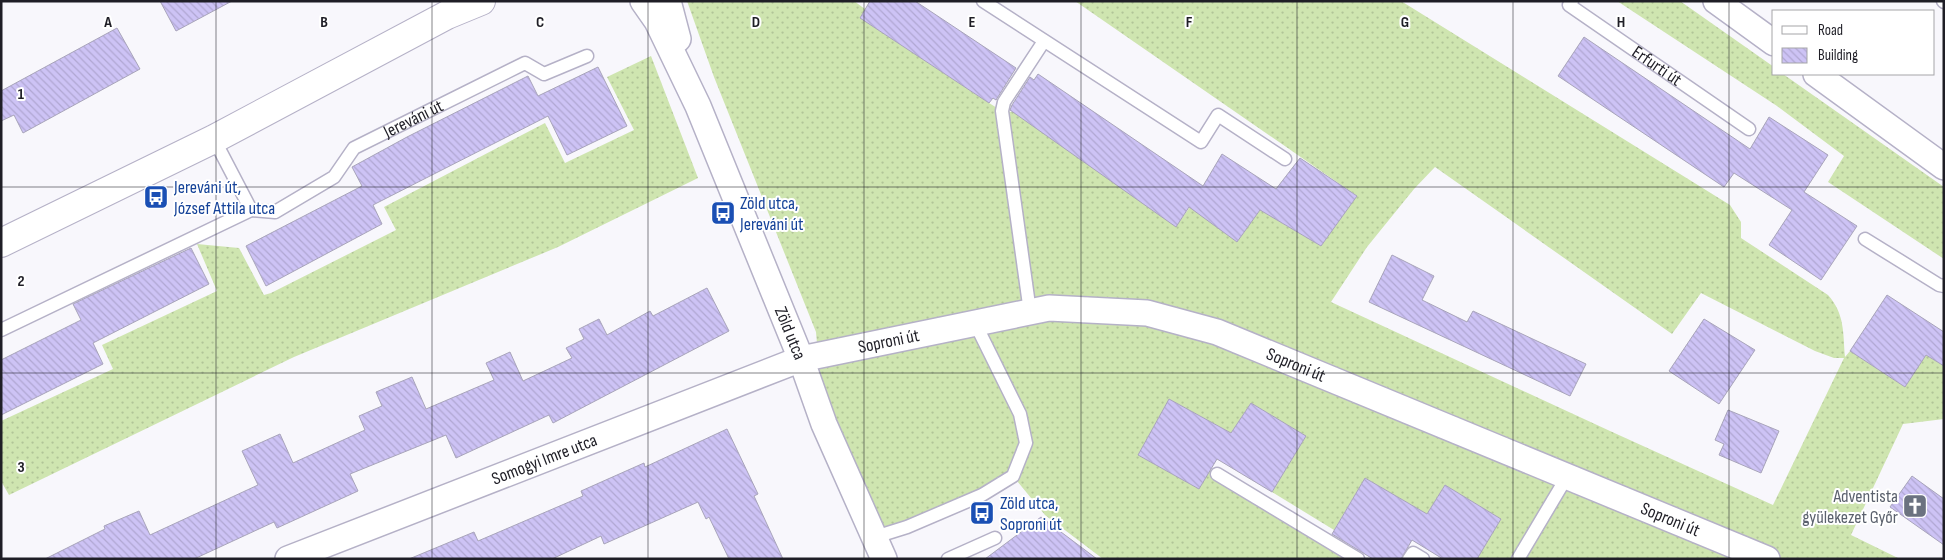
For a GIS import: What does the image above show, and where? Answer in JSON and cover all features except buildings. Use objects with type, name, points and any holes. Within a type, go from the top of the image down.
[{"type":"street","points":[[1,242],[214,139],[456,8],[481,1]]},
{"type":"street","name":"Zöld utca","points":[[644,1],[657,21],[698,106],[801,359],[824,424],[879,548]]},
{"type":"street","name":"Zöld utca","points":[[668,1],[698,106]]},
{"type":"street","points":[[1716,1],[1772,42]]},
{"type":"street","points":[[1817,75],[1944,167]]},
{"type":"street","name":"Soproni út","points":[[801,359],[1049,308],[1148,313],[1217,332],[1568,475],[1767,559]]},
{"type":"street","name":"Somogyi Imre utca","points":[[291,558],[801,359]]},
{"type":"lane","points":[[983,1],[1201,142],[1218,115],[1285,159]]},
{"type":"lane","name":"Erfurti út","points":[[1572,1],[1570,5],[1749,130]]},
{"type":"lane","points":[[1030,312],[1002,110],[1004,102],[1044,42]]},
{"type":"lane","name":"Jereváni út","points":[[1,330],[251,210],[275,212],[334,177],[354,148],[525,63],[544,74],[587,56]]},
{"type":"lane","points":[[214,139],[251,210]]},
{"type":"lane","points":[[1865,239],[1944,286]]},
{"type":"lane","points":[[879,548],[907,527],[982,495],[1013,476],[1026,442],[1020,414],[975,323]]},
{"type":"lane","points":[[1217,474],[1358,559]]},
{"type":"lane","points":[[1518,559],[1568,475]]},
{"type":"lane","points":[[948,559],[994,538]]},
{"type":"lane","points":[[1409,559],[1413,553],[1423,559]]},
{"type":"green space","points":[[687,1],[854,1],[865,9],[860,18],[1002,111],[1013,112],[1176,226],[1190,207],[1237,242],[1260,210],[1321,246],[1357,196],[1075,1],[1401,1],[1730,205],[1741,222],[1741,238],[1828,295],[1834,302],[1842,324],[1845,357],[1850,351],[1905,387],[1926,355],[1944,366],[1944,419],[1903,424],[1851,535],[1900,559],[1477,559],[1501,519],[1445,485],[1427,514],[1365,478],[1334,530],[1272,492],[1306,436],[1251,403],[1231,433],[1169,399],[1138,455],[1199,489],[1210,470],[1358,559],[1103,559],[1045,515],[1013,476],[875,537],[824,424],[816,332],[714,77]],"holes":[[[1435,167],[1672,334],[1701,293],[1815,351],[1834,358],[1844,358],[1773,505],[1331,302],[1367,247],[1414,189]]]},
{"type":"green space","points":[[1617,1],[1680,1],[1772,66],[1772,75],[1784,75],[1944,187],[1944,259],[1828,182],[1844,156],[1777,106]]},
{"type":"green space","points":[[651,56],[698,178],[558,247],[294,357],[9,495],[1,481],[1,421],[113,369],[102,345],[217,291],[197,244],[239,248],[264,295],[271,293],[396,230],[384,207],[545,123],[565,163],[634,130],[607,77]]},
{"type":"place","name":"Jereváni út, József Attila utca","points":[[156,197]]},
{"type":"place","name":"Zöld utca, Jereváni út","points":[[723,213]]},
{"type":"place","name":"Adventista gyülekezet Győr","points":[[1915,506]]},
{"type":"place","name":"Zöld utca, Soproni út","points":[[982,513]]}]
